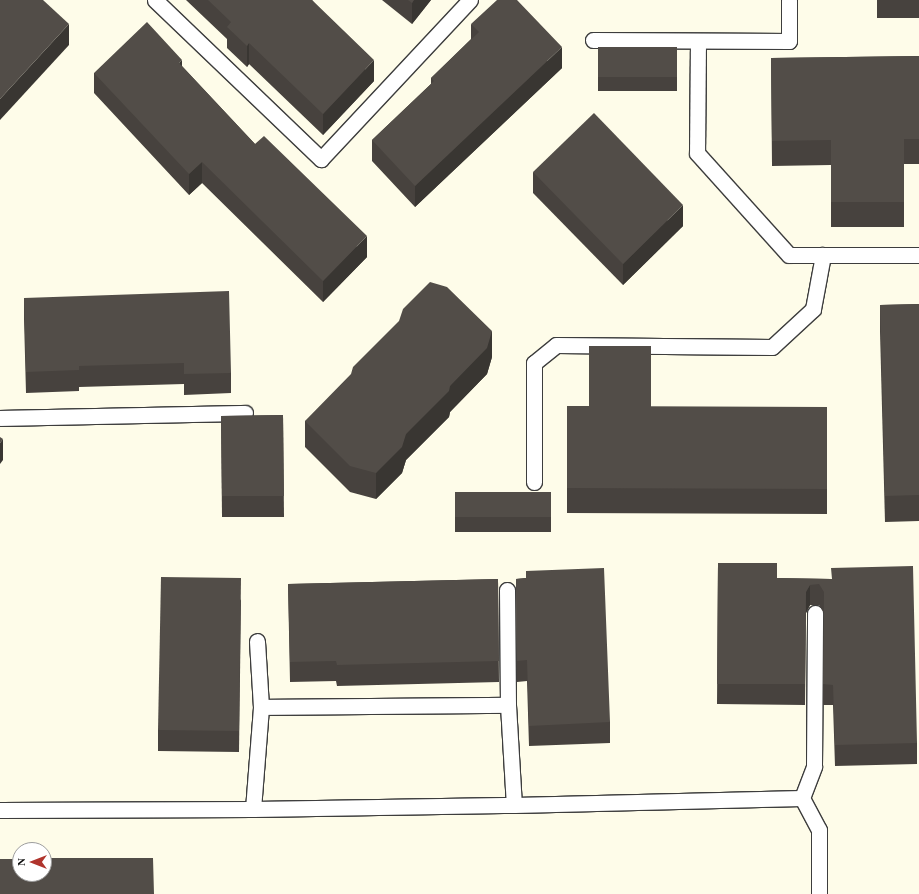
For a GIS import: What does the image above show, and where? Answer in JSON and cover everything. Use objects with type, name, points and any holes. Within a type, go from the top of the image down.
[{"type":"lane","points":[[155,0],[321,159],[470,0]]},
{"type":"lane","points":[[593,40],[789,41],[789,0]]},
{"type":"lane","points":[[698,41],[697,153],[789,255],[919,255]]},
{"type":"lane","points":[[534,482],[534,363],[556,345],[772,347],[813,309],[823,255]]},
{"type":"lane","points":[[0,418],[245,413]]},
{"type":"lane","points":[[507,590],[508,705],[514,805]]},
{"type":"lane","points":[[815,613],[814,766],[802,798],[819,830],[819,894]]},
{"type":"lane","points":[[254,809],[261,707],[257,641]]},
{"type":"lane","points":[[261,707],[508,705]]},
{"type":"lane","points":[[0,810],[254,809],[514,805],[802,798]]},
{"type":"building","points":[[0,0],[43,0],[69,24],[0,99]]},
{"type":"building","points":[[208,0],[312,0],[374,60],[323,114],[249,43],[247,46],[227,27],[231,22]]},
{"type":"building","points":[[497,0],[517,0],[562,47],[415,186],[372,140],[434,81],[431,78],[479,32],[471,24]]},
{"type":"building","points":[[147,22],[182,60],[179,63],[255,144],[264,136],[367,236],[323,281],[202,162],[189,174],[94,73]]},
{"type":"building","points":[[598,47],[677,47],[677,77],[598,77]]},
{"type":"building","points":[[919,56],[919,139],[904,139],[904,202],[831,202],[831,140],[772,141],[771,58]]},
{"type":"building","points":[[594,113],[683,205],[623,264],[533,172]]},
{"type":"building","points":[[430,282],[447,287],[492,331],[487,348],[450,386],[449,391],[406,434],[402,447],[376,473],[350,466],[305,421],[351,374],[353,367],[399,321],[403,309]]},
{"type":"building","points":[[229,291],[231,373],[184,374],[184,363],[79,366],[79,370],[26,372],[24,298]]},
{"type":"building","points":[[919,304],[919,495],[885,496],[880,305]]},
{"type":"building","points":[[589,346],[651,346],[651,407],[827,407],[827,489],[567,488],[567,406],[589,406]]},
{"type":"building","points":[[283,415],[284,496],[222,496],[221,416]]},
{"type":"building","points":[[455,492],[551,492],[551,517],[455,517]]},
{"type":"building","points":[[718,563],[777,563],[777,578],[832,579],[831,568],[913,566],[917,743],[835,745],[833,685],[823,684],[824,592],[819,584],[810,585],[806,592],[805,684],[717,684]]},
{"type":"building","points":[[604,568],[610,722],[529,726],[527,660],[517,661],[516,579],[526,578],[526,571]]},
{"type":"building","points":[[161,577],[241,578],[239,731],[158,730]]},
{"type":"building","points":[[498,579],[499,661],[337,665],[336,661],[290,662],[288,584]]},
{"type":"building","points":[[52,858],[153,858],[154,894],[0,894],[0,859],[12,859],[12,882],[52,882]]}]
